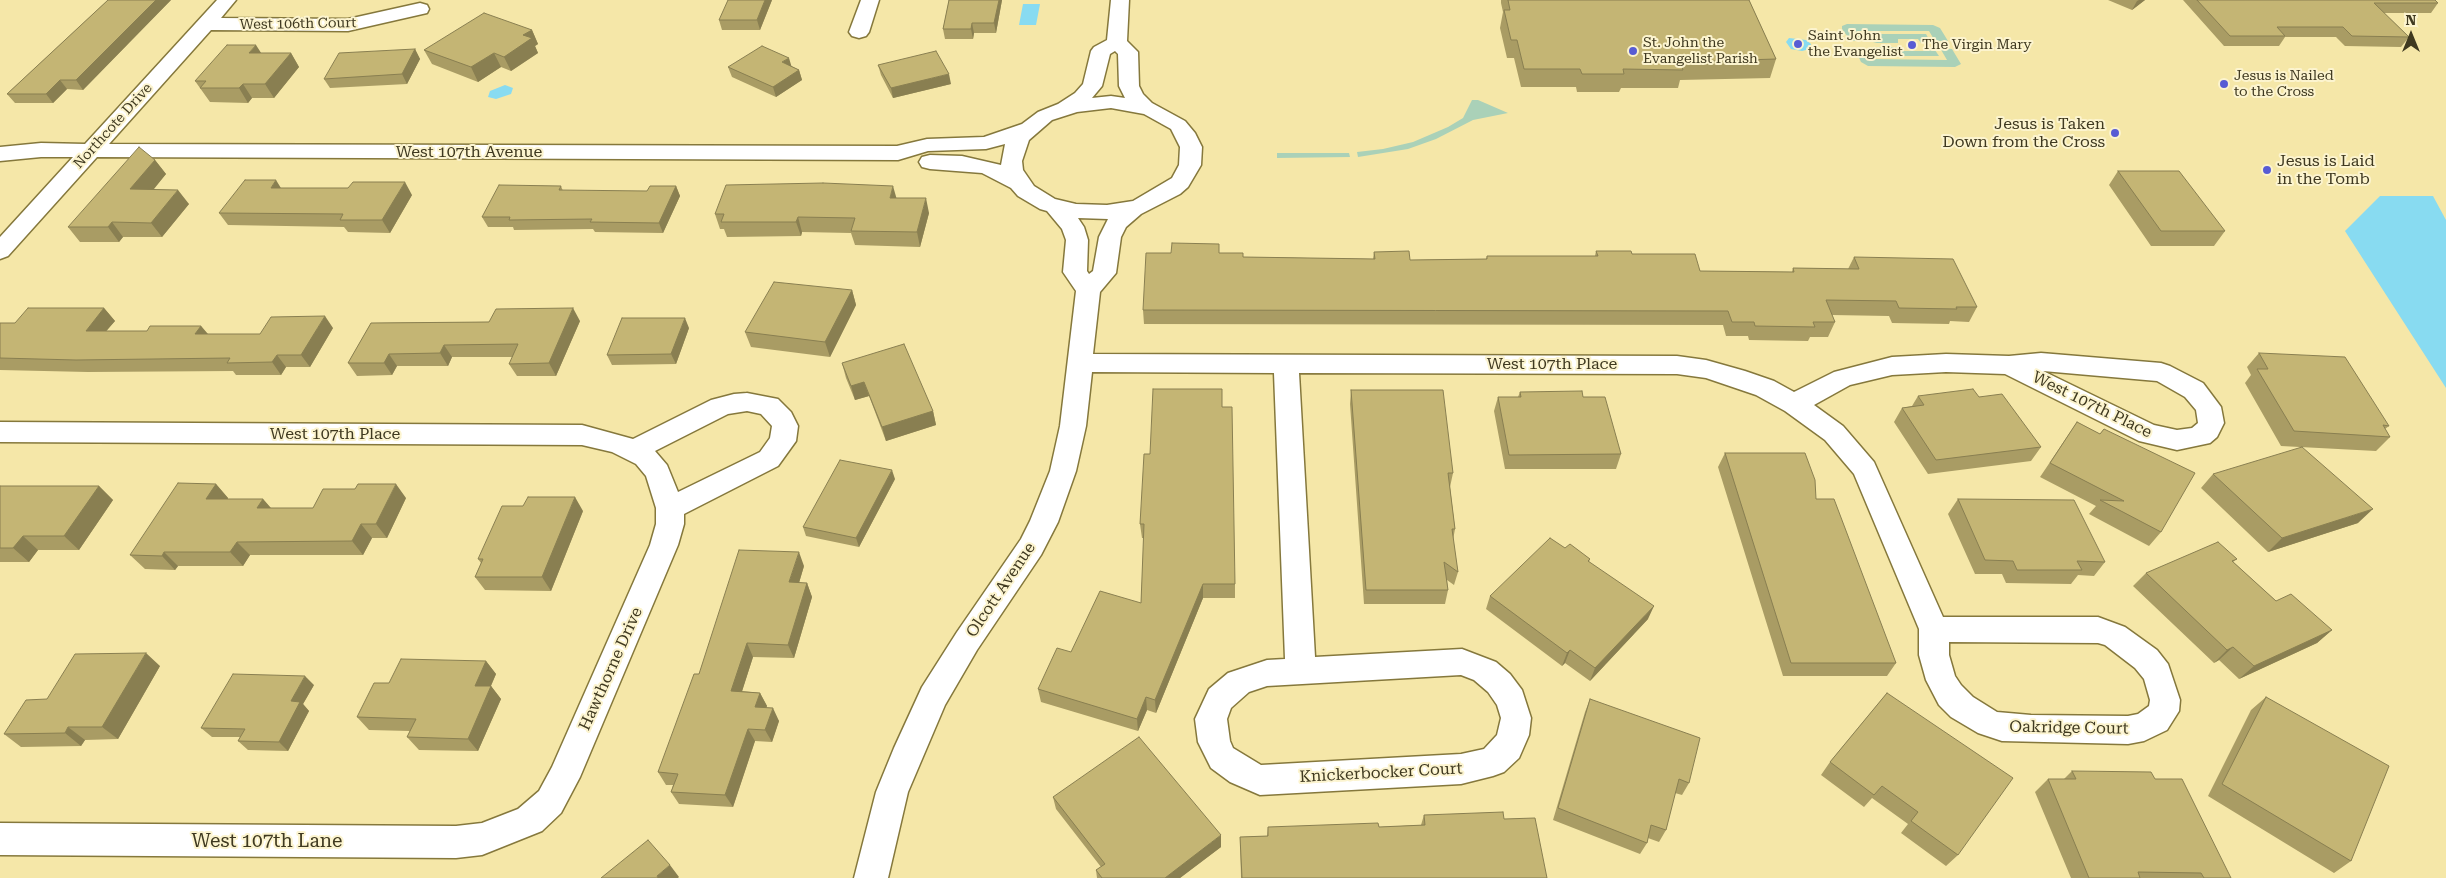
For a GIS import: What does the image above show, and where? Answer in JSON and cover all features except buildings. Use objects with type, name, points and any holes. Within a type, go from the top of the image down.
[{"type":"street","name":"Northcote Drive","points":[[0,251],[227,0]]},
{"type":"street","points":[[859,32],[870,0]]},
{"type":"street","points":[[1117,43],[1120,0]]},
{"type":"street","name":"West 106th Court","points":[[205,24],[348,25],[420,9]]},
{"type":"street","points":[[1117,43],[1128,52],[1129,86],[1134,97],[1144,107]]},
{"type":"street","points":[[1066,108],[1092,86],[1097,73],[1101,51],[1117,43]]},
{"type":"street","points":[[1098,102],[1124,103],[1144,107],[1170,119],[1184,131],[1191,147],[1192,156],[1186,174],[1172,190],[1151,202],[1134,208],[1090,213],[1055,206],[1036,198],[1019,183],[1012,170],[1012,153],[1018,140],[1027,129],[1046,116],[1066,108],[1098,102]]},
{"type":"street","name":"West 107th Avenue","points":[[0,154],[41,150],[898,153],[927,145],[986,143],[1027,129]]},
{"type":"street","name":"West 107th Avenue","points":[[0,144],[41,150]]},
{"type":"street","name":"West 107th Avenue","points":[[898,153],[924,162],[962,163],[988,167],[1019,183]]},
{"type":"street","points":[[1055,206],[1070,221],[1076,233],[1078,250],[1075,272],[1088,290],[1104,273],[1109,242],[1117,223],[1134,208]]},
{"type":"street","name":"Olcott Avenue","points":[[871,878],[882,826],[892,792],[933,696],[967,641],[1031,548],[1044,522],[1064,471],[1069,448],[1088,290]]},
{"type":"street","name":"West 107th Place","points":[[1080,363],[1677,365],[1706,369],[1736,377],[1765,388],[1794,404],[1843,378],[1875,369],[1917,364],[2009,365],[2041,362],[2161,372],[2184,383],[2202,398],[2208,407],[2211,423],[2208,430],[2202,436],[2190,439],[2177,440],[2156,436],[2009,365]]},
{"type":"street","points":[[1286,363],[1301,671]]},
{"type":"street","points":[[634,450],[720,407],[734,403],[747,402],[769,406],[782,419],[785,426],[783,442],[769,459],[670,508]]},
{"type":"street","name":"Oakridge Court","points":[[1794,404],[1834,433],[1866,469],[1934,629],[1934,655],[1941,680],[1950,694],[1962,706],[1989,723],[2002,727],[2031,729],[2128,730],[2144,727],[2156,720],[2164,710],[2163,687],[2157,674],[2146,659],[2115,636],[2098,630],[1934,629]]},
{"type":"street","name":"West 107th Place","points":[[0,432],[582,435],[599,438],[634,450],[651,463],[658,472]]},
{"type":"street","name":"Hawthorne Drive","points":[[530,820],[550,802],[564,777],[664,545],[670,524],[670,508],[658,472]]},
{"type":"street","name":"Knickerbocker Court","points":[[1462,662],[1484,671],[1499,683],[1511,700],[1516,718],[1513,735],[1508,748],[1493,762],[1462,769],[1260,780],[1241,772],[1222,758],[1214,742],[1211,719],[1220,699],[1239,682],[1267,672],[1301,671],[1462,662]]},
{"type":"street","name":"West 107th Lane","points":[[0,839],[456,842],[482,839],[530,820]]},
{"type":"green space","points":[[1847,24],[1933,25],[1940,28],[1948,41],[1935,41],[1929,31],[1857,31],[1862,41],[1851,41],[1842,29],[1842,26]]},
{"type":"green space","points":[[1865,34],[1926,34],[1931,43],[1921,43],[1918,39],[1898,39],[1898,43],[1877,43],[1869,41]]},
{"type":"green space","points":[[1899,47],[1904,51],[1924,51],[1923,47],[1933,47],[1939,56],[1877,56],[1873,48]]},
{"type":"green space","points":[[1940,48],[1952,49],[1961,64],[1955,67],[1868,66],[1861,62],[1855,49],[1866,49],[1872,59],[1947,60]]},
{"type":"green space","points":[[1472,100],[1478,100],[1508,113],[1473,120],[1436,139],[1408,149],[1358,157],[1357,152],[1383,149],[1413,142],[1448,127],[1463,118]]},
{"type":"green space","points":[[1277,153],[1349,153],[1350,157],[1277,158]]},
{"type":"water","points":[[1023,4],[1040,4],[1036,25],[1019,25]]},
{"type":"water","points":[[1789,38],[1806,40],[1811,44],[1810,49],[1802,51],[1791,49],[1786,42]]},
{"type":"water","points":[[505,85],[513,88],[511,94],[496,99],[488,97],[490,91]]},
{"type":"water","points":[[2380,196],[2433,196],[2446,220],[2446,388],[2345,231]]},
{"type":"place","name":"Saint John the Evangelist","points":[[1798,44]]},
{"type":"place","name":"The Virgin Mary","points":[[1912,45]]},
{"type":"place","name":"St. John the Evangelist Parish","points":[[1633,51]]},
{"type":"place","name":"Jesus is Nailed to the Cross","points":[[2224,84]]},
{"type":"place","name":"Jesus is Taken Down from the Cross","points":[[2115,133]]},
{"type":"place","name":"Jesus is Laid in the Tomb","points":[[2267,170]]}]
